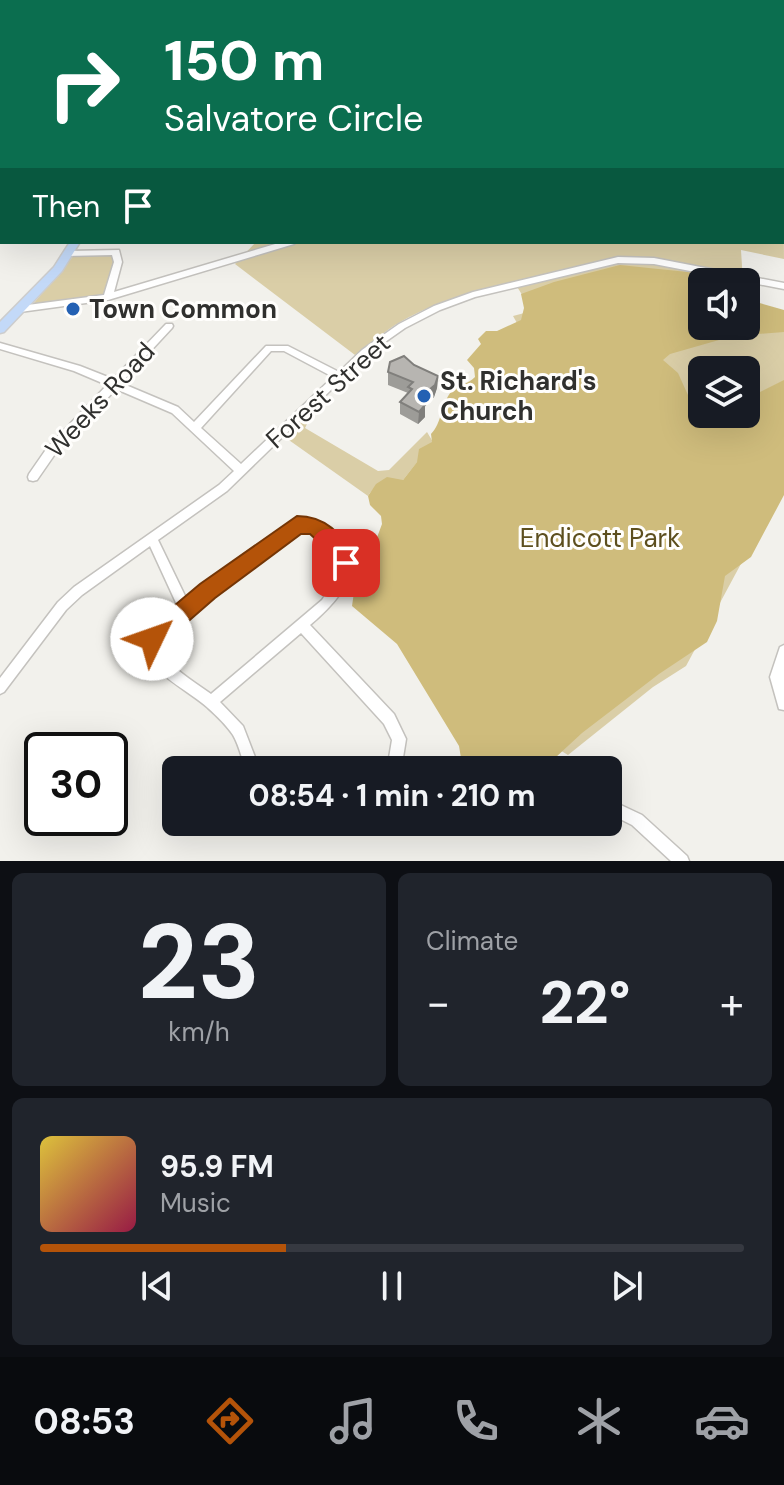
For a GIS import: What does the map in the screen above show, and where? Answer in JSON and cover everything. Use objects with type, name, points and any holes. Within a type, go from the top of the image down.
[{"type":"main road","points":[[132,0],[236,0]]},
{"type":"main road","points":[[0,329],[74,244]]},
{"type":"street","points":[[20,309],[108,297],[284,244]]},
{"type":"street","points":[[68,254],[116,252],[118,262],[108,297]]},
{"type":"street","name":"Forest Street","points":[[0,688],[62,606],[97,576],[201,506],[339,376],[392,333],[437,308],[473,295],[538,281],[601,262],[641,259],[784,286]]},
{"type":"street","name":"Weeks Road","points":[[33,477],[51,451],[169,326]]},
{"type":"street","points":[[0,346],[77,368],[175,410],[241,471]]},
{"type":"street","points":[[195,428],[263,351],[274,346],[285,348],[339,376]]},
{"type":"street","points":[[211,702],[302,625],[333,595],[346,573],[341,549],[308,523],[297,525],[185,609],[157,633],[150,645],[152,654],[158,660],[211,702],[238,731],[248,756]]},
{"type":"street","points":[[152,539],[185,609]]},
{"type":"street","points":[[302,625],[389,719],[399,739],[396,756]]},
{"type":"street","points":[[784,651],[776,677],[784,704]]},
{"type":"street","points":[[622,813],[637,820],[682,861]]},
{"type":"green space","name":"Endicott Park","points":[[254,244],[784,244],[784,259],[741,250],[742,268],[688,268],[688,340],[760,340],[760,323],[784,317],[784,493],[778,495],[686,666],[653,687],[568,755],[404,655],[526,339],[513,316],[532,311],[516,285],[469,294],[409,317],[355,355],[235,264]]},
{"type":"green space","points":[[112,253],[116,256],[107,292],[102,296],[33,304],[74,255]]},
{"type":"green space","name":"Endicott Park","points":[[620,265],[688,272],[688,340],[719,340],[670,354],[663,360],[678,373],[688,395],[688,428],[760,428],[760,392],[784,380],[784,495],[751,557],[725,576],[717,621],[707,642],[659,674],[557,756],[461,756],[459,746],[397,644],[352,606],[359,558],[372,551],[382,524],[381,516],[370,505],[368,496],[376,484],[387,477],[403,480],[417,462],[419,449],[432,442],[431,434],[448,397],[475,377],[474,368],[467,360],[481,344],[478,339],[486,331],[497,331],[521,320],[524,308],[521,294]]},
{"type":"green space","name":"Endicott Park","points":[[760,303],[784,310],[784,332],[760,334]]},
{"type":"green space","points":[[303,420],[308,422],[305,428],[378,471],[389,470],[427,432],[433,442],[403,480],[382,483],[368,496],[286,438]]},
{"type":"building","points":[[404,356],[414,365],[438,376],[435,385],[417,400],[425,405],[419,412],[400,402],[412,389],[408,387],[413,382],[388,372],[390,362]]},
{"type":"place","name":"Town Common","points":[[73,309]]},
{"type":"place","name":"St. Richard's Church","points":[[424,396]]},
{"type":"route","points":[[152,639],[207,591],[297,525],[314,525],[341,549],[346,563]]}]
